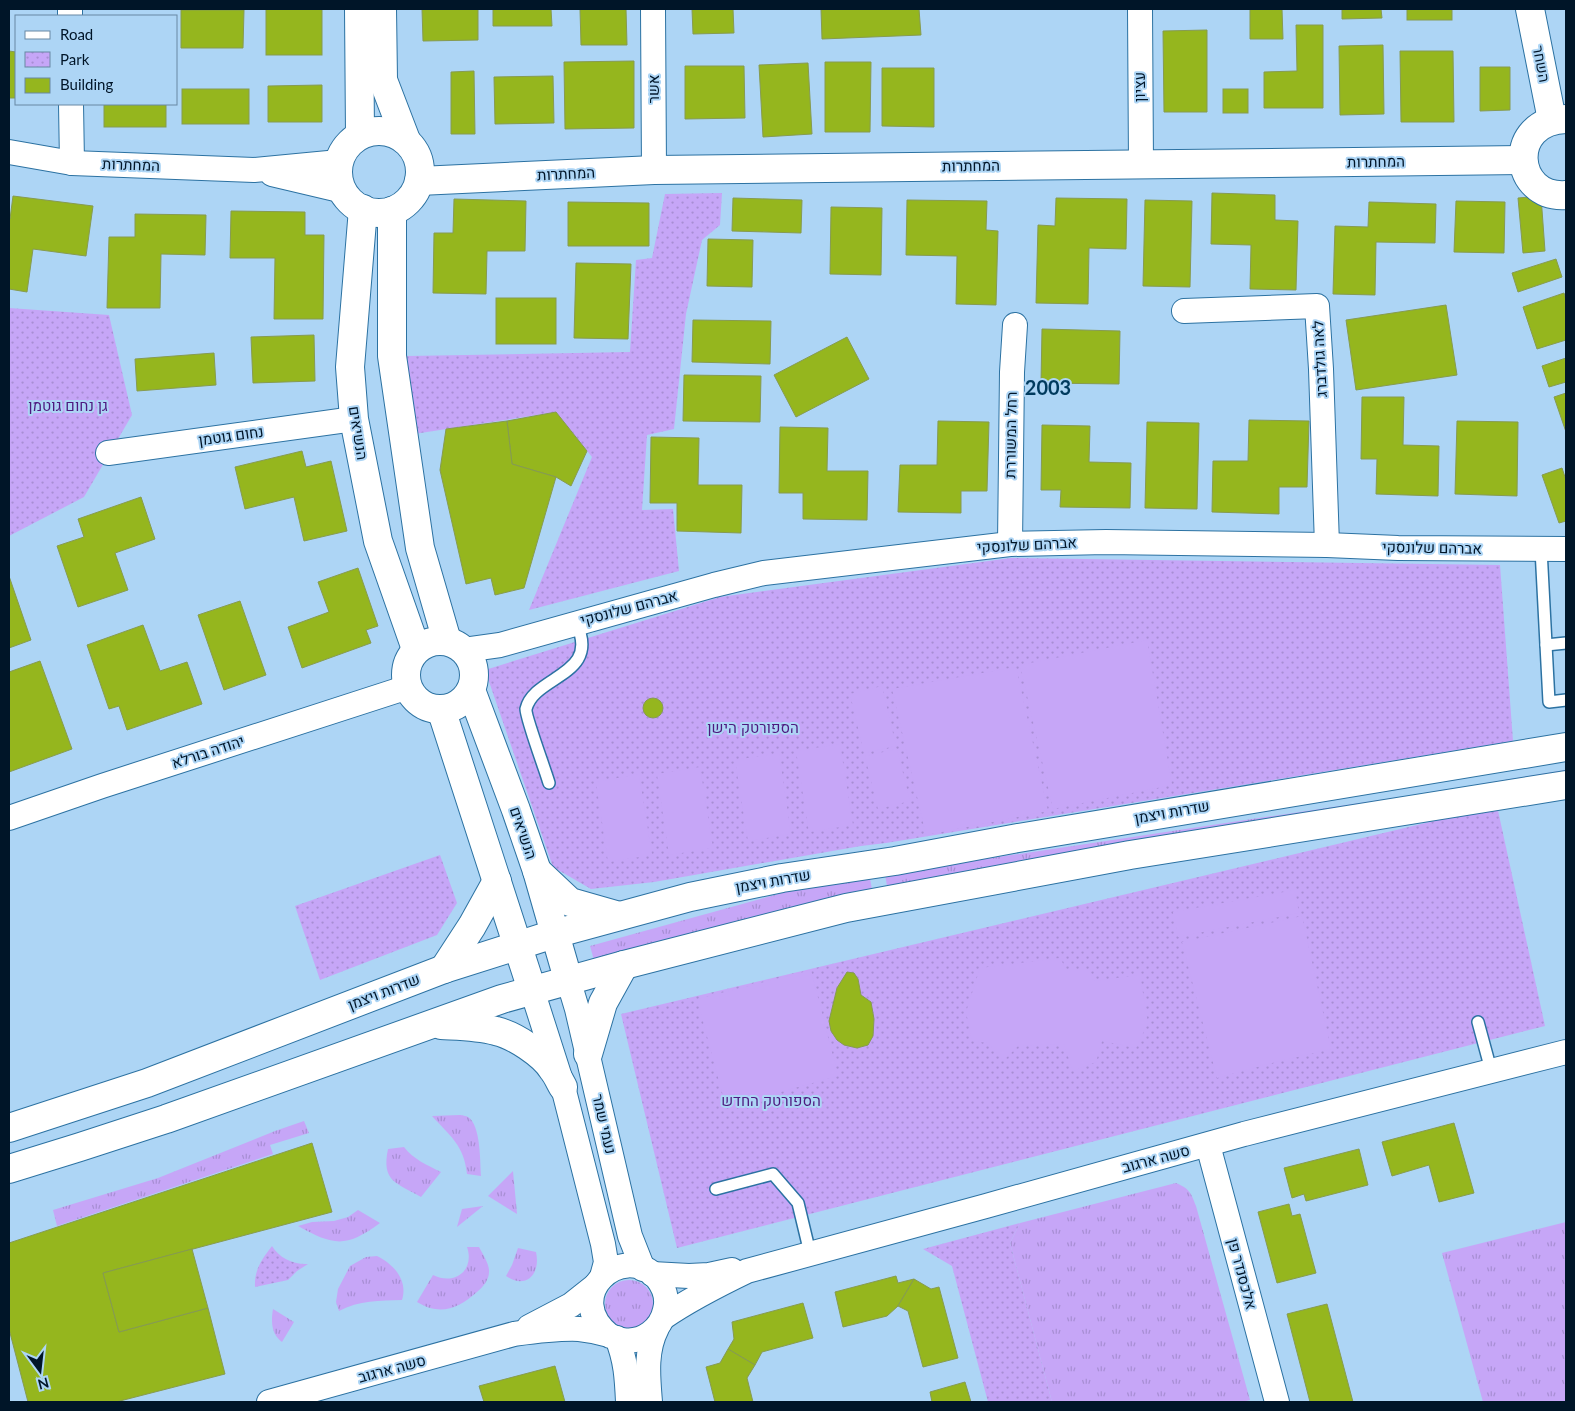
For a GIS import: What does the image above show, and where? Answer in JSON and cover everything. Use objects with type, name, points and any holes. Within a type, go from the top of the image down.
[{"type":"main road","points":[[360,9],[360,136]]},
{"type":"main road","points":[[382,9],[383,80],[406,140],[418,159],[420,166],[419,181],[414,194],[404,204],[392,211],[378,213],[353,200],[338,179],[339,162],[346,146],[360,136],[375,131],[391,133],[406,140]]},
{"type":"main road","name":"השחר","points":[[1530,9],[1559,119]]},
{"type":"main road","points":[[1559,119],[1540,125],[1530,135],[1524,147],[1524,160],[1527,173],[1535,184],[1546,192],[1558,195],[1566,194]]},
{"type":"main road","name":"המחתרות","points":[[419,181],[654,170],[1524,160]]},
{"type":"main road","name":"הנשיאים","points":[[353,200],[350,367],[354,419],[378,542],[416,649]]},
{"type":"main road","name":"הנשיאים","points":[[392,211],[392,356],[420,548],[464,661],[516,810],[550,913],[554,934],[568,979]]},
{"type":"main road","points":[[436,640],[464,661],[465,699],[456,705],[441,709],[426,707],[411,694],[405,676],[406,667],[416,649],[436,640]]},
{"type":"main road","points":[[441,709],[532,990]]},
{"type":"main road","name":"שדרות ויצמן","points":[[9,1128],[147,1083],[444,969],[554,934],[690,897],[782,878],[895,861],[1018,838],[1566,747]]},
{"type":"main road","points":[[9,1169],[157,1122],[502,999],[624,964],[846,908],[1130,855],[1566,786]]},
{"type":"main road","points":[[536,871],[570,902],[619,916]]},
{"type":"main road","points":[[444,969],[498,881]]},
{"type":"main road","points":[[588,1054],[603,1004],[624,964]]},
{"type":"main road","points":[[432,1025],[474,1027],[514,1037],[553,1068],[563,1087]]},
{"type":"street","name":"אשר","points":[[653,9],[654,170]]},
{"type":"street","name":"עציון","points":[[1140,9],[1141,165]]},
{"type":"street","points":[[71,105],[72,163]]},
{"type":"street","name":"המחתרות","points":[[9,152],[72,163],[254,170],[339,162]]},
{"type":"street","name":"המחתרות","points":[[254,170],[353,200]]},
{"type":"street","name":"לאה גולדברג","points":[[1184,311],[1317,306],[1322,369],[1327,545]]},
{"type":"street","name":"רחל המשוררת","points":[[1010,544],[1012,372],[1015,325]]},
{"type":"street","name":"נחום גוטמן","points":[[108,452],[354,419]]},
{"type":"street","name":"אברהם שלונסקי","points":[[464,661],[500,645],[714,585],[764,574],[1010,544],[1106,542],[1327,545],[1398,548],[1566,549]]},
{"type":"street","name":"יהודה בורלא","points":[[9,818],[408,687]]},
{"type":"street","name":"נעמי שמר","points":[[568,979],[588,1054],[630,1236],[648,1271]]},
{"type":"street","name":"נעמי שמר","points":[[532,990],[563,1087],[603,1244],[606,1262],[599,1281]]},
{"type":"street","name":"סשה ארגוב","points":[[660,1323],[678,1307],[715,1286],[747,1271],[1208,1145],[1566,1052]]},
{"type":"street","name":"אלכסנדר פן","points":[[1208,1145],[1277,1402]]},
{"type":"street","points":[[650,1402],[648,1356],[651,1340],[660,1323],[666,1305],[665,1293],[660,1282],[648,1271],[632,1266],[621,1266],[610,1271],[599,1281],[592,1296],[591,1306],[600,1328],[614,1337],[623,1340],[635,1340],[647,1336],[660,1323]]},
{"type":"street","name":"סשה ארגוב","points":[[648,1271],[689,1276],[709,1275],[730,1270],[747,1271]]},
{"type":"street","name":"סשה ארגוב","points":[[514,1334],[571,1305],[599,1281]]},
{"type":"street","name":"סשה ארגוב","points":[[269,1402],[514,1334],[545,1329],[564,1329],[594,1331],[614,1337]]},
{"type":"street","points":[[614,1337],[624,1356],[628,1402]]},
{"type":"lane","points":[[1541,549],[1549,702],[1566,700]]},
{"type":"lane","points":[[549,783],[526,711],[532,696],[565,673],[580,655],[582,644],[580,631],[576,623]]},
{"type":"lane","points":[[1546,645],[1566,643]]},
{"type":"lane","points":[[1478,1022],[1491,1070]]},
{"type":"lane","points":[[716,1189],[773,1174],[798,1204],[810,1253]]},
{"type":"green space","points":[[722,193],[720,225],[702,240],[686,314],[674,429],[647,435],[642,510],[673,509],[679,571],[529,610],[592,457],[556,412],[414,434],[407,356],[630,352],[636,260],[652,258],[665,194]]},
{"type":"green space","name":"גן נחום גוטמן","points":[[9,308],[109,315],[132,415],[84,497],[9,536]]},
{"type":"green space","name":"הספורטק הישן","points":[[1011,558],[1500,565],[1513,741],[861,846],[654,882],[591,889],[553,867],[485,670],[720,597]]},
{"type":"green space","points":[[1147,640],[1172,785],[1053,809],[1020,665]]},
{"type":"green space","points":[[1016,667],[1048,811],[926,835],[892,689]]},
{"type":"green space","points":[[882,686],[896,746],[864,753],[850,694]]},
{"type":"green space","points":[[840,744],[853,825],[809,832],[796,751]]},
{"type":"green space","points":[[897,749],[910,801],[878,809],[865,756]]},
{"type":"green space","points":[[779,753],[791,834],[748,841],[735,760]]},
{"type":"green space","points":[[700,767],[713,848],[669,855],[657,774]]},
{"type":"green space","points":[[1566,770],[1566,777],[888,892],[885,874],[1413,795]]},
{"type":"green space","points":[[639,774],[652,855],[608,862],[596,782]]},
{"type":"green space","name":"הספורטק החדש","points":[[1497,806],[1545,1026],[677,1248],[621,1014]]},
{"type":"green space","points":[[440,855],[457,903],[437,935],[320,980],[295,906]]},
{"type":"green space","points":[[870,878],[872,890],[595,964],[590,946],[789,891]]},
{"type":"green space","points":[[1295,890],[1299,913],[1178,937],[1173,912]]},
{"type":"green space","points":[[1302,916],[1331,1049],[1217,1078],[1182,942]]},
{"type":"green space","points":[[1060,958],[1066,969],[1090,969],[1093,981],[1140,975],[1148,1023],[1136,1048],[1102,1041],[1096,1062],[1073,1071],[1064,1044],[1018,1046],[1003,1061],[988,1043],[972,1041],[966,1012],[980,968]]},
{"type":"green space","points":[[811,970],[838,1076],[726,1107],[697,999]]},
{"type":"green space","points":[[460,1115],[468,1117],[472,1121],[478,1135],[481,1176],[467,1174],[459,1148],[450,1135],[432,1116]]},
{"type":"green space","points":[[304,1121],[309,1133],[270,1145],[273,1154],[57,1226],[53,1210],[158,1178]]},
{"type":"green space","points":[[404,1147],[416,1158],[441,1172],[421,1197],[398,1184],[389,1175],[386,1160],[388,1149]]},
{"type":"green space","points":[[513,1171],[517,1214],[488,1196]]},
{"type":"green space","points":[[1176,1183],[1189,1192],[1196,1206],[1250,1400],[1242,1402],[1052,1402],[1010,1243],[1020,1223]]},
{"type":"green space","points":[[483,1206],[457,1227],[462,1209]]},
{"type":"green space","points":[[358,1210],[380,1223],[358,1237],[349,1240],[331,1240],[310,1233],[298,1226],[312,1222],[334,1221],[348,1217]]},
{"type":"green space","points":[[1566,1222],[1566,1402],[1483,1402],[1442,1253]]},
{"type":"green space","points":[[1020,1223],[1010,1243],[1052,1402],[988,1402],[952,1266],[923,1249]]},
{"type":"green space","points":[[272,1246],[287,1260],[308,1264],[288,1280],[255,1287],[257,1270]]},
{"type":"green space","points":[[467,1247],[479,1247],[486,1259],[489,1272],[488,1278],[481,1288],[463,1303],[448,1309],[433,1309],[417,1302],[433,1275],[441,1278],[456,1277],[466,1269],[469,1255]]},
{"type":"green space","points":[[518,1248],[536,1252],[537,1260],[534,1273],[530,1278],[520,1281],[506,1276]]},
{"type":"green space","points":[[377,1256],[389,1264],[398,1274],[403,1286],[402,1300],[362,1303],[339,1311],[336,1302],[338,1289],[350,1266],[366,1257]]},
{"type":"green space","points":[[629,1280],[638,1282],[646,1287],[651,1295],[653,1304],[651,1313],[646,1321],[638,1326],[629,1328],[620,1326],[612,1321],[607,1313],[605,1304],[607,1295],[612,1287],[620,1282]]},
{"type":"green space","points":[[273,1309],[294,1322],[282,1342],[274,1331]]},
{"type":"building","points":[[266,9],[322,9],[322,55],[266,55]]},
{"type":"building","points":[[422,9],[478,9],[478,40],[423,41]]},
{"type":"building","points":[[493,9],[551,9],[552,26],[493,26]]},
{"type":"building","points":[[580,9],[626,9],[627,45],[581,45]]},
{"type":"building","points":[[692,9],[733,9],[734,33],[693,34]]},
{"type":"building","points":[[821,9],[919,9],[921,35],[822,39]]},
{"type":"building","points":[[1250,9],[1282,9],[1283,39],[1250,39]]},
{"type":"building","points":[[1342,9],[1381,9],[1382,18],[1342,19]]},
{"type":"building","points":[[1407,9],[1452,9],[1452,20],[1407,20]]},
{"type":"building","points":[[181,10],[244,10],[243,48],[181,48]]},
{"type":"building","points":[[1296,25],[1323,25],[1323,108],[1264,108],[1264,72],[1297,71]]},
{"type":"building","points":[[1207,30],[1207,112],[1164,112],[1163,31]]},
{"type":"building","points":[[1383,45],[1384,114],[1340,115],[1339,46]]},
{"type":"building","points":[[9,51],[15,52],[15,98],[9,98]]},
{"type":"building","points":[[1400,51],[1453,51],[1454,122],[1401,122]]},
{"type":"building","points":[[634,61],[634,128],[565,129],[564,62]]},
{"type":"building","points":[[825,62],[871,62],[870,132],[825,132]]},
{"type":"building","points":[[808,63],[812,134],[763,137],[759,65]]},
{"type":"building","points":[[685,66],[744,66],[745,118],[685,119]]},
{"type":"building","points":[[1480,67],[1510,67],[1510,110],[1480,111]]},
{"type":"building","points":[[882,68],[934,68],[934,127],[882,126]]},
{"type":"building","points":[[474,71],[475,134],[451,134],[451,72]]},
{"type":"building","points":[[553,76],[554,123],[495,124],[494,77]]},
{"type":"building","points":[[322,85],[322,122],[268,122],[268,86]]},
{"type":"building","points":[[182,89],[249,89],[249,124],[182,124]]},
{"type":"building","points":[[1223,89],[1248,89],[1248,113],[1223,113]]},
{"type":"building","points":[[104,105],[166,105],[166,127],[104,127]]},
{"type":"building","points":[[1212,193],[1275,195],[1275,220],[1298,221],[1296,290],[1250,289],[1251,245],[1211,244]]},
{"type":"building","points":[[13,196],[93,206],[86,256],[33,249],[27,292],[9,289],[9,219]]},
{"type":"building","points":[[1541,196],[1545,251],[1523,253],[1518,198]]},
{"type":"building","points":[[733,198],[802,200],[801,233],[732,231]]},
{"type":"building","points":[[1056,198],[1127,199],[1126,249],[1089,248],[1088,304],[1036,303],[1038,225],[1055,226]]},
{"type":"building","points":[[454,199],[526,201],[525,251],[487,251],[486,294],[433,293],[434,233],[453,233]]},
{"type":"building","points":[[907,200],[987,201],[986,230],[998,231],[996,305],[956,304],[957,256],[906,255]]},
{"type":"building","points":[[1145,200],[1192,201],[1190,287],[1143,286]]},
{"type":"building","points":[[1456,201],[1505,202],[1504,253],[1454,252]]},
{"type":"building","points":[[568,202],[649,203],[649,246],[568,246]]},
{"type":"building","points":[[1369,202],[1436,204],[1435,243],[1376,242],[1375,295],[1333,294],[1335,226],[1368,227]]},
{"type":"building","points":[[831,207],[882,208],[881,275],[830,274]]},
{"type":"building","points":[[231,211],[305,212],[305,235],[324,235],[323,319],[274,319],[275,258],[230,258]]},
{"type":"building","points":[[135,214],[206,215],[205,255],[161,254],[160,308],[107,308],[109,237],[135,237]]},
{"type":"building","points":[[708,239],[753,240],[752,287],[707,286]]},
{"type":"building","points":[[1556,259],[1562,277],[1518,292],[1512,273]]},
{"type":"building","points":[[576,263],[631,264],[628,339],[574,338]]},
{"type":"building","points":[[1564,293],[1566,300],[1566,340],[1537,349],[1523,307]]},
{"type":"building","points":[[496,298],[556,298],[556,344],[496,344]]},
{"type":"building","points":[[1446,305],[1457,375],[1356,390],[1346,320]]},
{"type":"building","points":[[693,320],[771,321],[770,364],[692,362]]},
{"type":"building","points":[[1042,329],[1120,331],[1119,384],[1041,383]]},
{"type":"building","points":[[314,335],[315,381],[253,383],[251,337]]},
{"type":"building","points":[[847,337],[869,379],[796,417],[774,375]]},
{"type":"building","points":[[214,353],[216,385],[137,391],[135,359]]},
{"type":"building","points":[[1566,358],[1566,382],[1549,387],[1542,366]]},
{"type":"building","points":[[684,375],[761,376],[760,422],[683,421]]},
{"type":"building","points":[[1566,393],[1566,432],[1554,397]]},
{"type":"building","points":[[1362,397],[1404,397],[1403,445],[1439,446],[1438,496],[1376,494],[1377,459],[1361,459]]},
{"type":"building","points":[[556,412],[587,451],[571,486],[556,477],[512,464],[507,421]]},
{"type":"building","points":[[1249,420],[1309,421],[1307,487],[1279,487],[1279,514],[1212,512],[1213,461],[1248,461]]},
{"type":"building","points":[[507,421],[512,464],[556,477],[524,588],[495,595],[491,578],[466,584],[440,470],[446,429]]},
{"type":"building","points":[[938,421],[989,422],[987,491],[961,491],[961,513],[898,512],[900,465],[937,465]]},
{"type":"building","points":[[1457,421],[1518,422],[1517,496],[1455,494]]},
{"type":"building","points":[[1147,422],[1199,423],[1197,509],[1145,508]]},
{"type":"building","points":[[1042,425],[1090,426],[1089,462],[1131,463],[1130,508],[1060,507],[1061,490],[1041,490]]},
{"type":"building","points":[[780,427],[828,428],[827,471],[868,471],[867,520],[803,519],[803,493],[779,493]]},
{"type":"building","points":[[651,437],[699,438],[698,485],[742,485],[741,533],[677,531],[677,503],[650,503]]},
{"type":"building","points":[[302,451],[306,467],[331,461],[347,531],[304,541],[294,497],[245,509],[235,467]]},
{"type":"building","points":[[1562,468],[1566,480],[1566,521],[1559,523],[1542,475]]},
{"type":"building","points":[[141,497],[155,539],[115,553],[128,590],[78,607],[57,546],[84,537],[78,519]]},
{"type":"building","points":[[358,568],[378,626],[366,630],[371,643],[302,668],[288,627],[329,612],[318,582]]},
{"type":"building","points":[[9,576],[31,640],[9,648]]},
{"type":"building","points":[[240,601],[266,675],[224,690],[198,615]]},
{"type":"building","points":[[143,625],[160,671],[187,662],[202,704],[127,730],[119,706],[109,709],[87,645]]},
{"type":"building","points":[[40,661],[72,749],[9,772],[9,672]]},
{"type":"building","points":[[653,698],[660,701],[663,708],[660,715],[653,718],[646,715],[643,708],[646,701]]},
{"type":"building","points":[[847,972],[854,973],[858,979],[861,995],[871,1002],[874,1019],[873,1036],[868,1045],[857,1048],[844,1045],[837,1040],[831,1031],[829,1021],[837,988]]},
{"type":"building","points":[[1454,1123],[1474,1193],[1439,1202],[1429,1165],[1392,1176],[1382,1142]]},
{"type":"building","points":[[312,1143],[332,1212],[103,1273],[119,1332],[208,1308],[225,1374],[116,1402],[28,1402],[9,1329],[9,1243]]},
{"type":"building","points":[[1359,1149],[1368,1185],[1306,1201],[1304,1194],[1292,1198],[1284,1168]]},
{"type":"building","points":[[1289,1204],[1292,1216],[1300,1214],[1316,1273],[1277,1283],[1258,1212]]},
{"type":"building","points":[[192,1249],[208,1308],[119,1332],[103,1273]]},
{"type":"building","points":[[896,1276],[898,1283],[914,1279],[898,1306],[887,1316],[843,1327],[835,1292]]},
{"type":"building","points":[[914,1279],[931,1289],[939,1287],[958,1358],[923,1367],[908,1311],[898,1306]]},
{"type":"building","points":[[803,1303],[813,1338],[762,1352],[755,1365],[728,1349],[734,1339],[732,1322]]},
{"type":"building","points":[[1327,1304],[1353,1402],[1310,1402],[1287,1314]]},
{"type":"building","points":[[728,1349],[755,1365],[747,1378],[753,1402],[715,1402],[706,1367],[720,1363]]},
{"type":"building","points":[[555,1366],[565,1402],[484,1402],[479,1386]]},
{"type":"building","points":[[965,1382],[971,1402],[932,1402],[930,1392]]},
{"type":"district","name":"2003","points":[[1048,388]]}]
